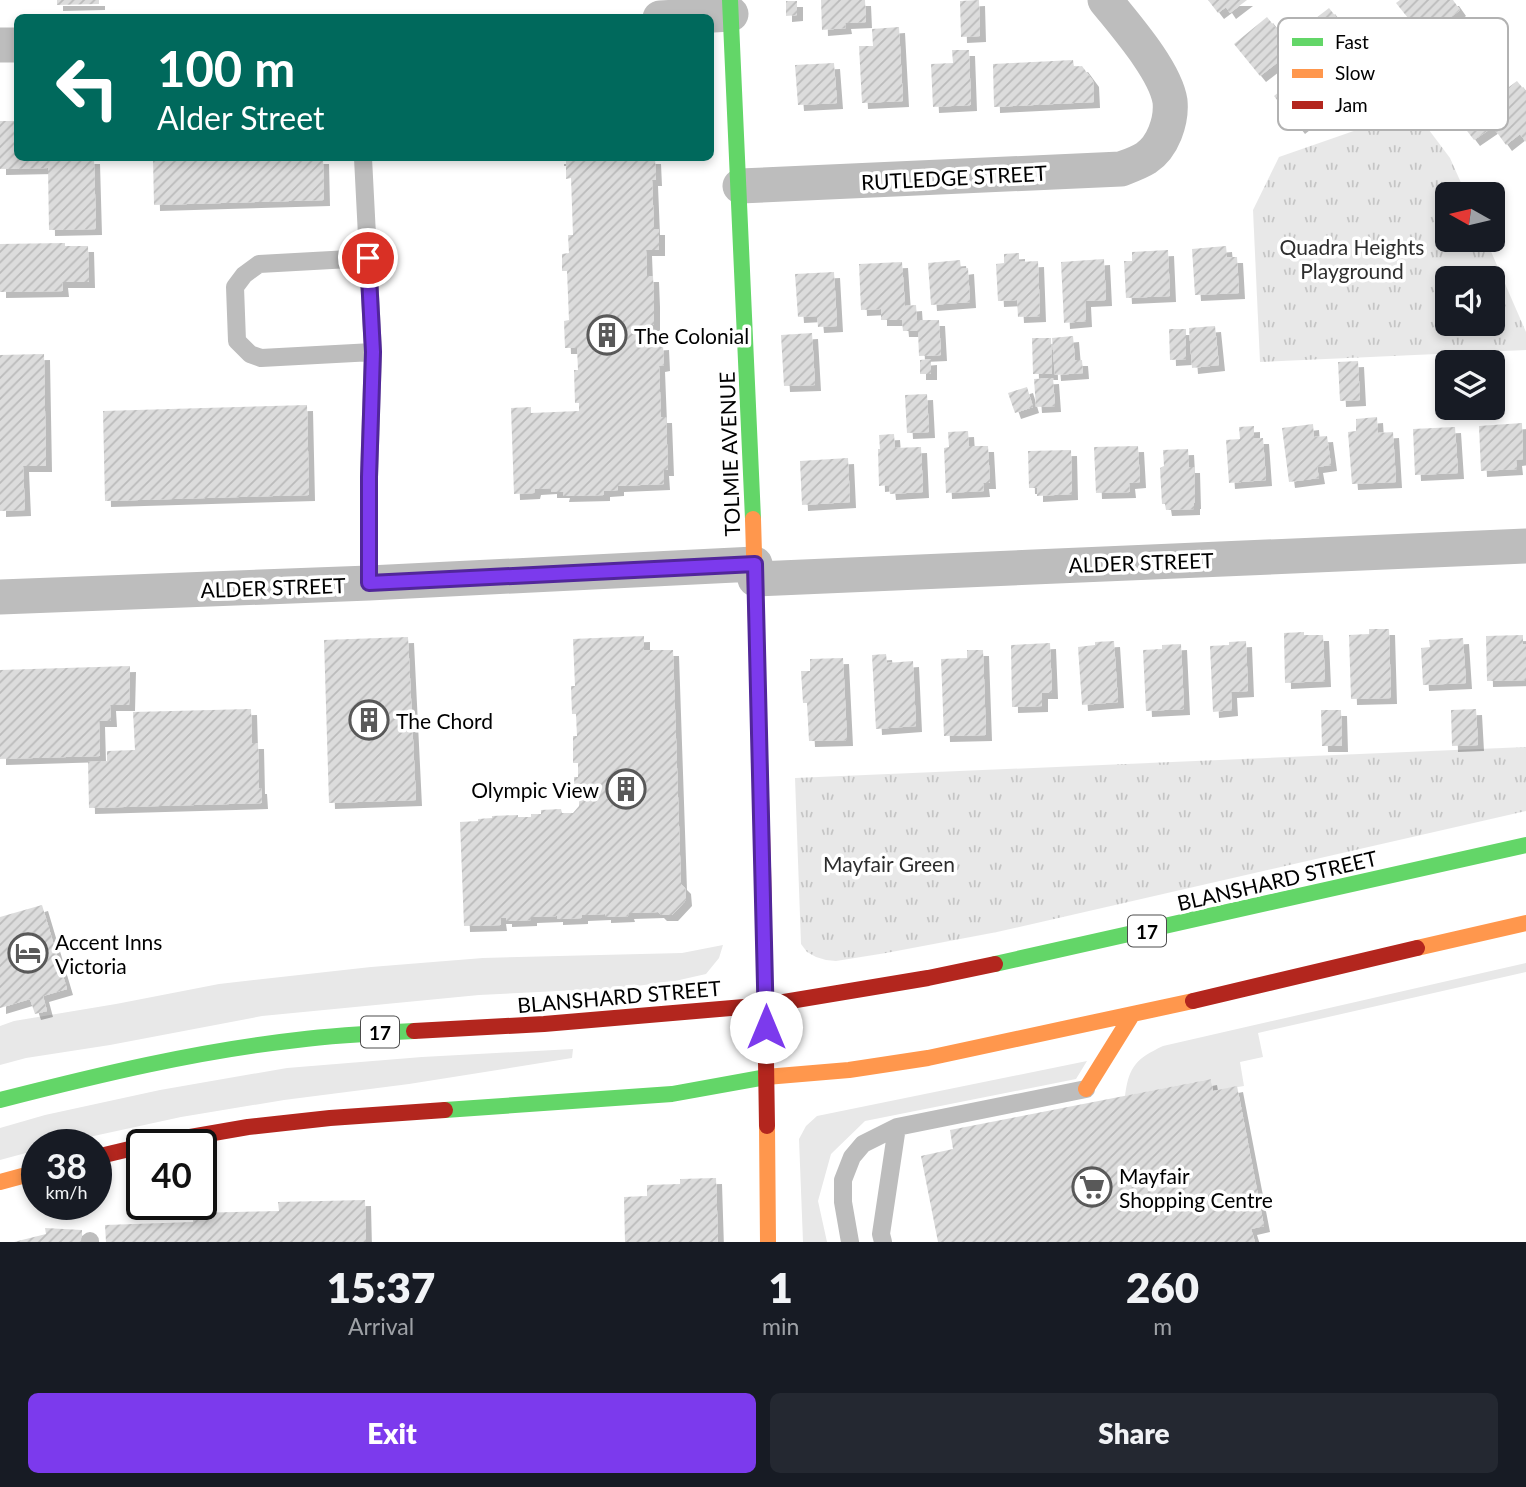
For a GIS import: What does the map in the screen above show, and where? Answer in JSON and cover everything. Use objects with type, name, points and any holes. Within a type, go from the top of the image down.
[{"type":"main road","name":"TOLMIE AVENUE","points":[[730,7],[755,571],[766,1005],[768,1242]]},
{"type":"main road","name":"BLANSHARD STREET","points":[[0,1100],[126,1069],[296,1040],[376,1032],[639,1017],[766,1005],[928,978],[1526,845]]},
{"type":"main road","points":[[217,1132],[330,1118],[672,1094],[766,1077],[849,1070],[928,1058],[1132,1015],[1526,923]]},
{"type":"main road","points":[[1086,1089],[1132,1015]]},
{"type":"main road","points":[[0,1182],[21,1176]]},
{"type":"street","name":"RUTLEDGE STREET","points":[[740,186],[1121,169],[1147,158],[1160,145],[1167,128],[1170,102],[1166,87],[1153,64],[1105,0]]},
{"type":"street","points":[[685,14],[730,7]]},
{"type":"street","name":"ALDER STREET","points":[[0,597],[1526,546]]},
{"type":"lane","points":[[363,161],[373,352],[369,583]]},
{"type":"lane","points":[[368,258],[259,264],[244,275],[235,287],[237,341],[250,354],[261,358],[373,352]]},
{"type":"lane","points":[[850,1242],[843,1202],[843,1180],[852,1157],[863,1144],[897,1127],[1086,1089]]},
{"type":"lane","points":[[883,1242],[881,1234],[897,1127]]},
{"type":"green space","name":"Quadra Heights Playground","points":[[1357,130],[1429,130],[1450,158],[1461,182],[1435,182],[1435,252],[1491,252],[1497,266],[1435,266],[1435,336],[1505,336],[1505,284],[1526,332],[1526,350],[1435,350],[1435,354],[1260,362],[1253,210],[1279,157]]},
{"type":"green space","name":"Mayfair Green","points":[[1526,747],[1526,811],[997,932],[886,953],[836,961],[826,960],[807,952],[801,944],[795,778]]},
{"type":"green space","points":[[723,945],[719,958],[706,974],[675,981],[621,988],[479,995],[262,1016],[26,1058],[0,1065],[0,1026],[14,1021],[219,984],[483,958],[682,953]]},
{"type":"green space","points":[[1526,963],[1526,972],[1258,1033],[1263,1057],[1240,1062],[1244,1086],[1213,1091],[1211,1079],[1125,1096],[1135,1065],[1163,1046]]},
{"type":"green space","points":[[573,1049],[572,1058],[409,1084],[284,1100],[181,1117],[112,1132],[112,1129],[21,1129],[21,1154],[0,1160],[0,1128],[45,1115],[160,1090],[287,1068]]},
{"type":"green space","points":[[1087,1061],[1076,1079],[865,1121],[831,1154],[818,1201],[827,1242],[803,1242],[799,1139],[806,1126],[817,1116]]},
{"type":"building","points":[[57,0],[99,0],[99,4],[57,5]]},
{"type":"building","points":[[821,0],[865,0],[866,22],[845,23],[846,28],[822,30]]},
{"type":"building","points":[[979,0],[980,36],[961,37],[960,1]]},
{"type":"building","points":[[1208,0],[1247,0],[1230,13],[1226,7],[1218,13]]},
{"type":"building","points":[[1400,0],[1453,0],[1460,10],[1450,18],[1408,18],[1396,3]]},
{"type":"building","points":[[786,1],[797,1],[797,15],[786,16]]},
{"type":"building","points":[[1329,8],[1337,18],[1316,18]]},
{"type":"building","points":[[1267,17],[1278,31],[1278,62],[1260,76],[1234,44]]},
{"type":"building","points":[[899,27],[903,101],[862,103],[859,46],[873,46],[872,29]]},
{"type":"building","points":[[952,50],[969,50],[971,105],[933,107],[931,64],[953,63]]},
{"type":"building","points":[[1073,60],[1074,67],[1082,66],[1093,81],[1094,102],[994,107],[993,64]]},
{"type":"building","points":[[834,63],[837,103],[798,105],[795,65]]},
{"type":"building","points":[[1517,81],[1526,92],[1526,142],[1520,134],[1506,145],[1495,130],[1508,130],[1508,88]]},
{"type":"building","points":[[0,121],[14,121],[14,161],[94,161],[96,229],[49,230],[48,168],[0,169]]},
{"type":"building","points":[[1466,130],[1489,130],[1474,140]]},
{"type":"building","points":[[153,161],[323,161],[324,200],[154,205]]},
{"type":"building","name":"The Colonial","points":[[566,161],[655,161],[656,180],[652,180],[654,229],[659,229],[659,250],[646,250],[647,276],[653,276],[654,325],[649,325],[650,345],[663,344],[664,365],[659,366],[661,417],[666,417],[668,470],[663,470],[664,484],[618,486],[618,490],[604,491],[604,495],[563,496],[564,492],[551,492],[551,488],[535,489],[534,493],[514,494],[511,408],[531,407],[531,413],[579,411],[579,403],[575,403],[574,370],[578,370],[577,348],[565,348],[564,321],[569,320],[567,271],[562,271],[562,254],[569,253],[568,235],[573,235],[571,178],[566,179]]},
{"type":"building","points":[[65,243],[65,246],[88,246],[89,282],[62,282],[63,291],[0,292],[0,244]]},
{"type":"building","points":[[1226,246],[1227,257],[1237,257],[1239,293],[1195,295],[1192,249]]},
{"type":"building","points":[[1168,250],[1170,296],[1126,298],[1124,261],[1132,261],[1132,252]]},
{"type":"building","points":[[1019,253],[1019,262],[1038,261],[1040,316],[1018,317],[1017,300],[998,301],[996,264],[1004,263],[1004,254]]},
{"type":"building","points":[[1104,259],[1106,300],[1085,301],[1086,321],[1064,323],[1061,262]]},
{"type":"building","points":[[960,260],[961,269],[968,268],[970,302],[931,305],[928,263]]},
{"type":"building","points":[[902,262],[905,306],[916,305],[917,320],[939,320],[941,355],[919,356],[918,331],[903,331],[902,320],[881,320],[881,309],[861,310],[859,264]]},
{"type":"building","points":[[834,272],[837,326],[818,327],[817,316],[798,317],[795,274]]},
{"type":"building","points":[[1215,326],[1219,365],[1192,368],[1189,328]]},
{"type":"building","points":[[1169,329],[1186,329],[1186,359],[1170,360]]},
{"type":"building","points":[[812,333],[815,385],[784,386],[781,335]]},
{"type":"building","points":[[1073,336],[1075,360],[1082,360],[1083,373],[1055,375],[1052,338]]},
{"type":"building","points":[[1032,338],[1051,338],[1052,374],[1033,374]]},
{"type":"building","points":[[44,354],[46,466],[23,466],[25,510],[0,511],[0,355]]},
{"type":"building","points":[[931,359],[931,374],[920,374],[920,360]]},
{"type":"building","points":[[1358,361],[1360,400],[1340,401],[1338,362]]},
{"type":"building","points":[[1053,378],[1055,406],[1036,407],[1034,379]]},
{"type":"building","points":[[1027,387],[1033,407],[1015,413],[1008,393]]},
{"type":"building","points":[[927,394],[929,432],[907,433],[905,395]]},
{"type":"building","points":[[307,405],[309,495],[105,501],[103,411]]},
{"type":"building","points":[[1377,417],[1378,433],[1393,432],[1396,482],[1352,484],[1348,432],[1356,431],[1356,419]]},
{"type":"building","points":[[1522,423],[1523,459],[1516,460],[1517,469],[1481,471],[1479,426]]},
{"type":"building","points":[[1313,424],[1314,437],[1327,436],[1331,465],[1317,467],[1319,478],[1289,482],[1282,428]]},
{"type":"building","points":[[1254,426],[1254,438],[1263,438],[1266,480],[1229,483],[1226,440],[1240,439],[1239,427]]},
{"type":"building","points":[[1455,427],[1458,473],[1415,475],[1413,429]]},
{"type":"building","points":[[968,431],[969,446],[988,446],[990,483],[983,483],[984,491],[946,493],[944,448],[949,447],[948,432]]},
{"type":"building","points":[[894,434],[895,448],[921,447],[923,492],[890,494],[889,485],[879,486],[879,435]]},
{"type":"building","points":[[1138,446],[1140,482],[1129,483],[1130,492],[1096,493],[1094,447]]},
{"type":"building","points":[[1188,449],[1189,467],[1194,467],[1194,509],[1166,510],[1165,504],[1162,504],[1160,468],[1164,466],[1163,450]]},
{"type":"building","points":[[1071,450],[1072,494],[1037,496],[1037,488],[1029,488],[1028,451]]},
{"type":"building","points":[[848,458],[850,502],[802,505],[800,461]]},
{"type":"building","points":[[1369,629],[1389,629],[1391,698],[1351,699],[1349,635],[1369,634]]},
{"type":"building","points":[[1304,632],[1304,635],[1323,635],[1325,681],[1285,683],[1284,633]]},
{"type":"building","points":[[1523,635],[1523,644],[1526,644],[1526,680],[1487,681],[1486,636]]},
{"type":"building","name":"Olympic View","points":[[644,636],[644,650],[673,650],[681,884],[685,888],[686,900],[672,915],[661,915],[658,912],[605,917],[605,914],[582,915],[582,918],[557,919],[557,916],[531,917],[531,920],[506,921],[506,918],[500,918],[501,925],[464,926],[460,822],[478,821],[492,816],[531,817],[531,814],[541,814],[541,810],[561,809],[562,813],[573,813],[579,806],[579,801],[575,801],[574,777],[578,777],[578,763],[573,763],[573,736],[577,736],[576,714],[572,714],[571,686],[575,686],[573,639]]},
{"type":"building","name":"The Chord","points":[[408,637],[416,800],[329,803],[324,640]]},
{"type":"building","points":[[1463,638],[1466,683],[1423,685],[1421,648],[1430,647],[1429,640]]},
{"type":"building","points":[[1114,641],[1118,702],[1082,705],[1078,647],[1095,645],[1095,642]]},
{"type":"building","points":[[1246,641],[1248,691],[1231,692],[1232,710],[1213,712],[1210,646]]},
{"type":"building","points":[[1050,643],[1052,693],[1042,693],[1042,706],[1012,707],[1011,645]]},
{"type":"building","points":[[1181,644],[1184,709],[1146,711],[1143,650]]},
{"type":"building","points":[[967,650],[983,650],[986,735],[944,736],[941,659],[967,658]]},
{"type":"building","points":[[886,654],[887,663],[913,661],[916,726],[876,729],[872,655]]},
{"type":"building","points":[[843,658],[847,740],[809,741],[807,703],[803,703],[801,671],[810,671],[810,659]]},
{"type":"building","points":[[130,666],[129,705],[110,705],[111,721],[99,721],[100,756],[0,759],[0,670]]},
{"type":"building","points":[[251,709],[252,743],[258,743],[262,803],[89,808],[88,762],[107,761],[107,751],[135,750],[133,712]]},
{"type":"building","points":[[1476,709],[1478,745],[1452,746],[1451,710]]},
{"type":"building","points":[[1321,710],[1341,710],[1342,746],[1322,746]]},
{"type":"building","name":"Accent Inns Victoria","points":[[42,905],[67,989],[43,996],[47,1011],[35,1014],[30,999],[0,1008],[0,917]]},
{"type":"building","name":"Mayfair Shopping Centre","points":[[1211,1079],[1213,1091],[1237,1086],[1264,1226],[1251,1229],[1255,1242],[938,1242],[921,1156],[953,1149],[950,1130]]},
{"type":"building","points":[[716,1178],[718,1242],[625,1242],[624,1197],[647,1196],[647,1185],[680,1184],[680,1179]]},
{"type":"building","points":[[365,1200],[366,1242],[106,1242],[105,1225],[217,1220],[217,1212],[279,1211],[278,1202]]},
{"type":"building","points":[[45,1228],[82,1230],[82,1242],[14,1242],[46,1234]]},
{"type":"traffic: fast","points":[[730,0],[753,519]]},
{"type":"traffic: fast","points":[[995,964],[1526,845]]},
{"type":"traffic: fast","points":[[0,1100],[222,1050],[326,1037],[414,1031]]},
{"type":"traffic: fast","points":[[445,1110],[672,1094],[766,1077]]},
{"type":"traffic: slow","points":[[753,519],[763,866]]},
{"type":"traffic: slow","points":[[1417,948],[1526,923]]},
{"type":"traffic: slow","points":[[766,1077],[849,1070],[928,1058],[1193,1001]]},
{"type":"traffic: slow","points":[[1086,1089],[1132,1015]]},
{"type":"traffic: slow","points":[[767,1126],[768,1242]]},
{"type":"traffic: slow","points":[[0,1182],[21,1176]]},
{"type":"traffic: jam","points":[[763,866],[767,1126]]},
{"type":"traffic: jam","points":[[1193,1001],[1417,948]]},
{"type":"traffic: jam","points":[[766,1005],[995,964]]},
{"type":"traffic: jam","points":[[414,1031],[544,1024],[766,1005]]},
{"type":"traffic: jam","points":[[217,1132],[330,1118],[445,1110]]},
{"type":"traffic: jam","points":[[112,1153],[126,1150]]},
{"type":"place","name":"The Colonial","points":[[607,335]]},
{"type":"place","name":"The Chord","points":[[369,720]]},
{"type":"place","name":"Olympic View","points":[[626,789]]},
{"type":"place","name":"Accent Inns Victoria","points":[[28,953]]},
{"type":"place","name":"Mayfair Shopping Centre","points":[[1092,1187]]},
{"type":"route","points":[[368,258],[373,352],[369,583],[755,564],[766,1027]]}]
